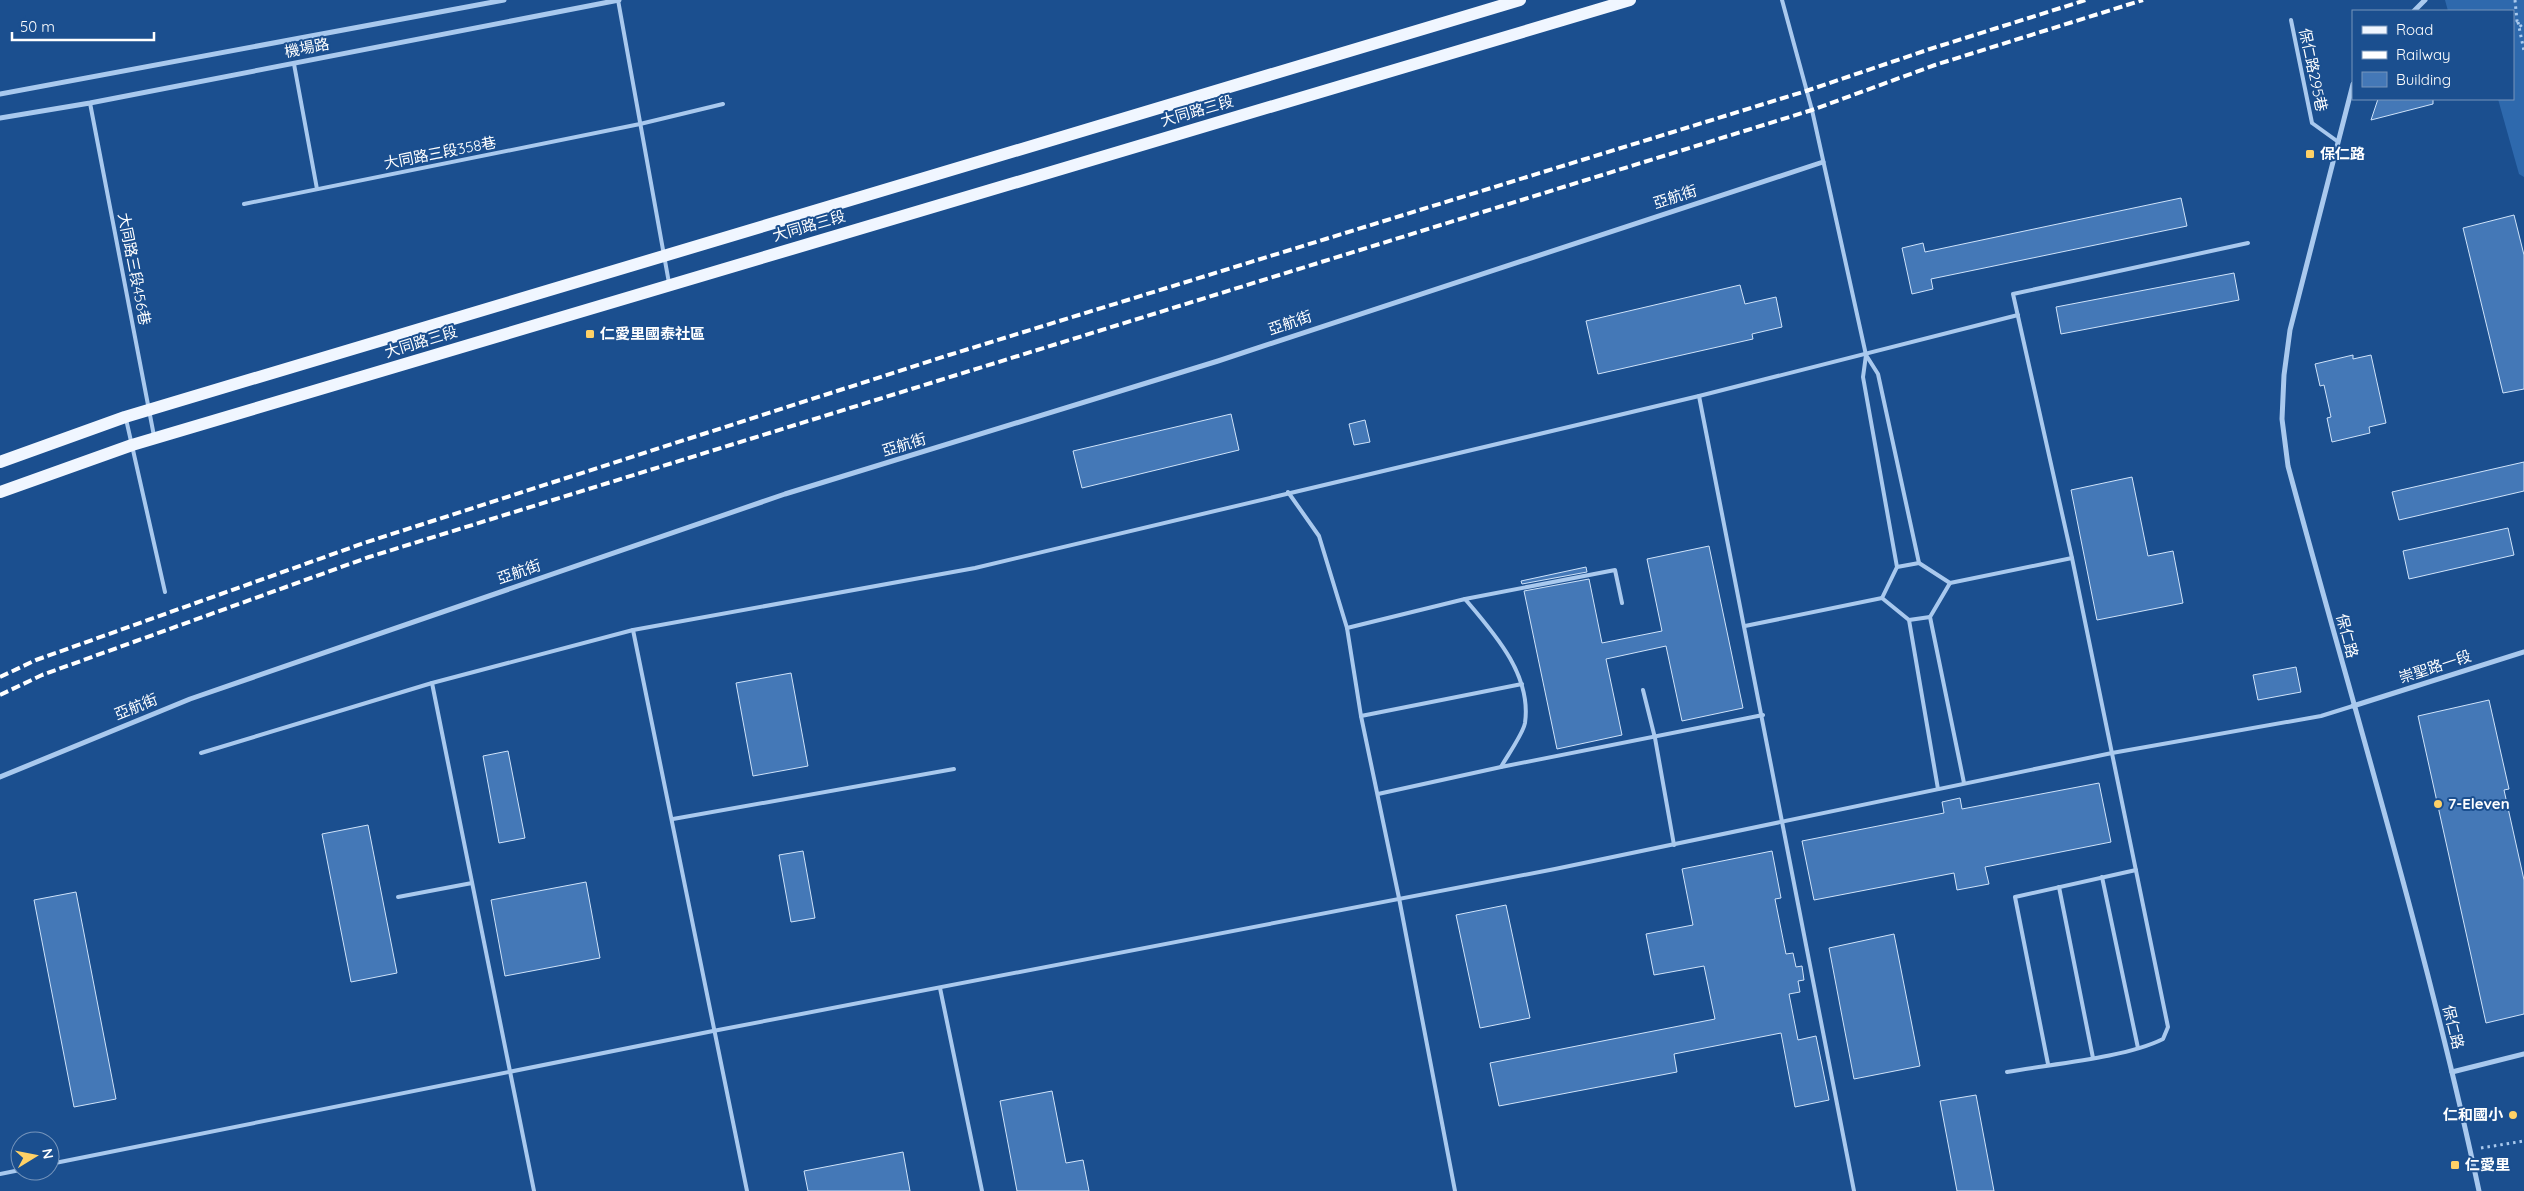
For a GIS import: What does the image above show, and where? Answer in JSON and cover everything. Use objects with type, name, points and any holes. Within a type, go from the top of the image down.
[{"type":"main road","name":"大同路三段","points":[[0,462],[149,409],[1520,0]]},
{"type":"main road","name":"大同路三段","points":[[0,492],[132,445],[1630,0]]},
{"type":"street","name":"機場路","points":[[0,94],[504,0]]},
{"type":"street","name":"機場路","points":[[0,118],[90,103],[618,0]]},
{"type":"street","points":[[2415,10],[2424,0]]},
{"type":"street","name":"保仁路","points":[[2352,88],[2290,330],[2284,375],[2282,419],[2288,466],[2407,897],[2452,1072],[2479,1191]]},
{"type":"street","name":"亞航街","points":[[0,777],[198,696],[785,494],[1218,361],[1824,162]]},
{"type":"street","name":"崇聖路一段","points":[[2353,706],[2524,652]]},
{"type":"street","points":[[2452,1072],[2524,1054]]},
{"type":"lane","points":[[618,0],[669,284]]},
{"type":"lane","points":[[1782,0],[1824,162],[1866,355],[1878,374],[1920,563]]},
{"type":"lane","name":"保仁路295巷","points":[[2291,20],[2312,123],[2337,141]]},
{"type":"lane","points":[[294,64],[317,190]]},
{"type":"lane","name":"大同路三段456巷","points":[[90,103],[155,439]]},
{"type":"lane","name":"大同路三段358巷","points":[[244,204],[640,124],[724,104]]},
{"type":"lane","points":[[2007,1072],[2092,1058],[2138,1048],[2164,1038],[2168,1027],[2072,558],[2013,294],[2248,243]]},
{"type":"lane","points":[[201,753],[432,683],[633,630],[975,568],[1288,492],[1699,396],[2018,315]]},
{"type":"lane","points":[[1866,355],[1863,377],[1897,567],[1882,598]]},
{"type":"lane","points":[[1699,396],[1763,715],[1854,1191]]},
{"type":"lane","points":[[125,417],[165,592]]},
{"type":"lane","points":[[1288,492],[1320,536],[1347,628],[1361,716],[1399,898],[1455,1191]]},
{"type":"lane","points":[[1897,567],[1920,563],[1950,583],[2072,558]]},
{"type":"lane","points":[[1347,628],[1465,599],[1615,570],[1622,603]]},
{"type":"lane","points":[[1950,583],[1930,617],[1964,783]]},
{"type":"lane","points":[[1745,626],[1882,598]]},
{"type":"lane","points":[[1882,598],[1909,620],[1938,788]]},
{"type":"lane","points":[[1465,599],[1495,634],[1522,684],[1525,724],[1501,767]]},
{"type":"lane","points":[[1909,620],[1930,617]]},
{"type":"lane","points":[[633,630],[673,820],[713,1032],[747,1191]]},
{"type":"lane","points":[[432,683],[534,1191]]},
{"type":"lane","points":[[1361,716],[1522,684]]},
{"type":"lane","points":[[1643,690],[1655,738],[1674,845]]},
{"type":"lane","points":[[60,1162],[713,1032],[1674,845],[2112,752],[2321,716],[2353,706]]},
{"type":"lane","points":[[1378,794],[1501,767],[1655,738],[1763,715]]},
{"type":"lane","points":[[673,820],[954,769]]},
{"type":"lane","points":[[2048,1064],[2015,897],[2136,870]]},
{"type":"lane","points":[[2102,877],[2138,1048]]},
{"type":"lane","points":[[398,897],[472,883]]},
{"type":"lane","points":[[2059,887],[2092,1058]]},
{"type":"lane","points":[[940,988],[982,1191]]},
{"type":"path","points":[[2516,0],[2517,21],[2524,51]]},
{"type":"path","points":[[2517,21],[2524,30]]},
{"type":"path","points":[[2470,1150],[2524,1141]]},
{"type":"shaded area","points":[[2445,0],[2524,0],[2524,177],[2519,174],[2498,100],[2514,100],[2514,10],[2448,10]]},
{"type":"building","points":[[2378,100],[2433,100],[2433,104],[2371,120]]},
{"type":"building","points":[[2181,198],[2187,226],[1931,279],[1933,289],[1912,294],[1902,248],[1923,243],[1925,252]]},
{"type":"building","points":[[2514,215],[2524,255],[2524,389],[2503,393],[2463,228]]},
{"type":"building","points":[[2234,273],[2239,300],[2061,334],[2056,307]]},
{"type":"building","points":[[1740,285],[1745,304],[1776,297],[1782,327],[1752,334],[1753,339],[1598,374],[1586,321]]},
{"type":"building","points":[[2353,355],[2353,359],[2371,355],[2386,423],[2369,427],[2370,433],[2332,442],[2327,418],[2331,417],[2324,385],[2320,386],[2315,364]]},
{"type":"building","points":[[1231,414],[1239,450],[1082,488],[1073,451]]},
{"type":"building","points":[[1365,420],[1370,442],[1354,445],[1349,424]]},
{"type":"building","points":[[2524,462],[2524,491],[2399,520],[2392,492]]},
{"type":"building","points":[[2132,477],[2148,556],[2173,551],[2183,603],[2097,620],[2071,490]]},
{"type":"building","points":[[2508,528],[2514,555],[2409,579],[2403,551]]},
{"type":"building","points":[[1709,546],[1743,708],[1682,721],[1666,646],[1606,659],[1622,735],[1557,749],[1524,591],[1589,579],[1602,643],[1662,631],[1647,559]]},
{"type":"building","points":[[1586,567],[1587,572],[1522,584],[1521,581]]},
{"type":"building","points":[[2296,667],[2301,692],[2258,700],[2253,675]]},
{"type":"building","points":[[791,673],[808,766],[753,776],[736,683]]},
{"type":"building","points":[[2489,700],[2509,789],[2504,790],[2524,880],[2524,1014],[2486,1023],[2418,716]]},
{"type":"building","points":[[508,751],[525,838],[499,843],[483,756]]},
{"type":"building","points":[[2099,783],[2111,842],[1985,867],[1989,884],[1957,890],[1954,873],[1814,900],[1802,841],[1944,813],[1942,802],[1960,798],[1962,809]]},
{"type":"building","points":[[368,825],[397,973],[351,982],[322,834]]},
{"type":"building","points":[[803,851],[815,918],[791,922],[779,855]]},
{"type":"building","points":[[1772,851],[1781,898],[1775,899],[1786,954],[1793,953],[1796,967],[1802,966],[1804,980],[1798,981],[1800,992],[1789,994],[1798,1040],[1816,1036],[1829,1100],[1795,1107],[1781,1033],[1674,1054],[1677,1072],[1499,1106],[1490,1063],[1715,1019],[1704,966],[1654,975],[1646,934],[1693,925],[1682,869]]},
{"type":"building","points":[[586,882],[600,958],[505,976],[491,900]]},
{"type":"building","points":[[76,892],[116,1099],[74,1107],[34,900]]},
{"type":"building","points":[[1506,905],[1530,1018],[1480,1028],[1456,915]]},
{"type":"building","points":[[1894,934],[1920,1066],[1854,1079],[1829,948]]},
{"type":"building","points":[[1052,1091],[1066,1163],[1083,1160],[1089,1191],[1017,1191],[1000,1101]]},
{"type":"building","points":[[1976,1095],[1994,1191],[1957,1191],[1940,1101]]},
{"type":"building","points":[[903,1152],[910,1191],[808,1191],[804,1171]]},
{"type":"railway","points":[[0,677],[36,660],[364,543],[949,355],[1806,91],[1930,49],[2086,0]]},
{"type":"railway","points":[[0,695],[42,675],[369,557],[1812,110],[1935,65],[2143,0]]},
{"type":"place","name":"保仁路","points":[[2310,154]]},
{"type":"place","name":"仁愛里國泰社區","points":[[590,334]]},
{"type":"place","name":"7-Eleven","points":[[2438,804]]},
{"type":"place","name":"仁和國小","points":[[2513,1115]]},
{"type":"place","name":"仁愛里","points":[[2455,1165]]}]
